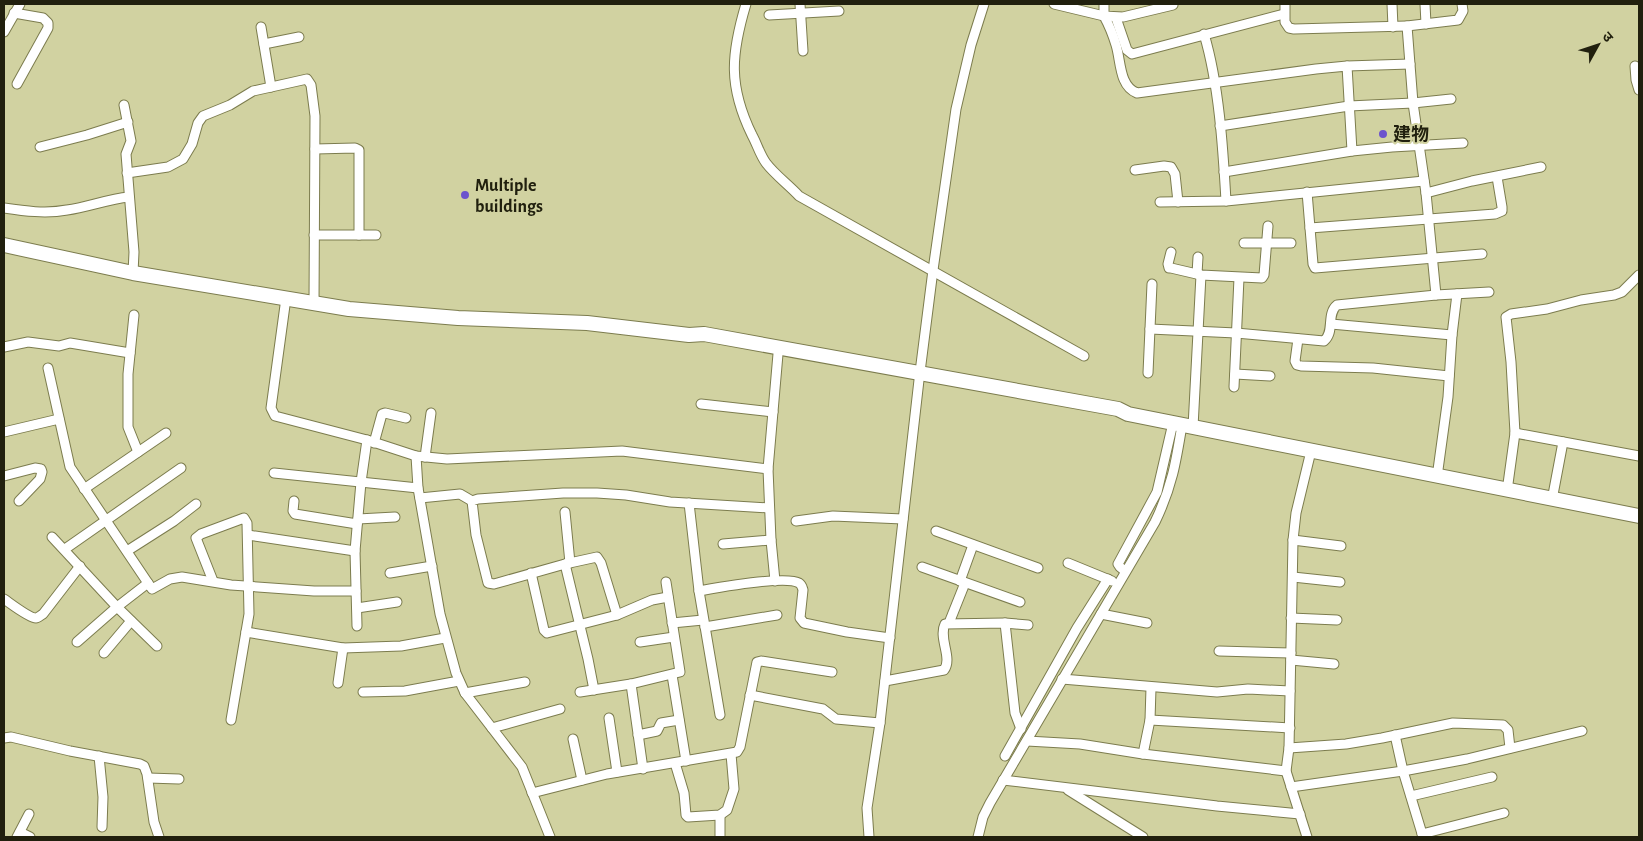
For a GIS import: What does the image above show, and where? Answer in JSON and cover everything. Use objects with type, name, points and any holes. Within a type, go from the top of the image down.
[{"type":"highway","points":[[4,245],[133,273],[314,303],[403,314],[587,323],[689,335],[704,334],[919,377]]},
{"type":"highway","points":[[689,335],[697,339],[778,354],[1118,409],[1128,414],[1639,516]]},
{"type":"street","points":[[4,32],[20,4]]},
{"type":"street","points":[[746,4],[737,36],[734,57],[735,83],[742,115],[766,162],[799,196],[1084,356]]},
{"type":"street","points":[[869,837],[867,808],[880,723],[933,270],[956,109],[971,45],[984,4]]},
{"type":"street","points":[[1054,4],[1116,18],[1172,5]]},
{"type":"street","points":[[1104,4],[1104,16],[1109,24],[1117,47],[1123,78],[1131,91],[1137,93],[1316,68],[1410,64]]},
{"type":"street","points":[[1285,4],[1284,14],[1287,26],[1294,29],[1393,27],[1458,20],[1463,11],[1462,4]]},
{"type":"street","points":[[1392,4],[1393,27]]},
{"type":"street","points":[[1425,4],[1426,24]]},
{"type":"street","points":[[800,8],[803,51]]},
{"type":"street","points":[[770,14],[800,8],[839,11]]},
{"type":"street","points":[[14,13],[43,18],[48,23],[48,28],[17,84]]},
{"type":"street","points":[[1116,18],[1127,50],[1132,54],[1284,14]]},
{"type":"street","points":[[1407,26],[1413,103],[1426,193],[1436,295]]},
{"type":"street","points":[[261,27],[272,87]]},
{"type":"street","points":[[1204,34],[1209,50],[1220,126],[1226,201]]},
{"type":"street","points":[[264,44],[299,36]]},
{"type":"street","points":[[1347,66],[1352,151]]},
{"type":"street","points":[[1634,66],[1639,90]]},
{"type":"street","points":[[127,173],[168,167],[183,159],[188,152],[198,123],[203,116],[230,105],[253,91],[303,79],[310,82],[315,116],[316,149],[314,303]]},
{"type":"street","points":[[1220,126],[1349,106],[1451,99]]},
{"type":"street","points":[[124,105],[131,141],[126,154],[134,252],[133,273]]},
{"type":"street","points":[[40,146],[87,135],[128,122]]},
{"type":"street","points":[[1224,172],[1352,151],[1463,143]]},
{"type":"street","points":[[316,149],[354,148],[359,150],[359,235]]},
{"type":"street","points":[[1135,170],[1164,166],[1171,167],[1175,174],[1178,202]]},
{"type":"street","points":[[1426,193],[1472,181],[1541,167]]},
{"type":"street","points":[[1310,228],[1499,213],[1502,207],[1497,177]]},
{"type":"street","points":[[1160,202],[1226,201],[1424,181]]},
{"type":"street","points":[[1307,192],[1313,264],[1315,268],[1482,254]]},
{"type":"street","points":[[4,208],[55,212],[129,197]]},
{"type":"street","points":[[1171,252],[1169,268],[1199,275],[1239,278],[1263,277],[1268,226]]},
{"type":"street","points":[[314,235],[376,235]]},
{"type":"street","points":[[1244,243],[1291,243]]},
{"type":"street","points":[[978,837],[983,817],[1003,780],[1027,742],[1166,500],[1174,476],[1197,332],[1198,257]]},
{"type":"street","points":[[1507,491],[1516,433],[1506,323],[1508,315],[1614,295],[1622,292],[1639,275]]},
{"type":"street","points":[[1234,387],[1239,278]]},
{"type":"street","points":[[1148,373],[1152,284]]},
{"type":"street","points":[[1150,329],[1236,333],[1324,341],[1329,336],[1332,312],[1337,306],[1436,295],[1489,292]]},
{"type":"street","points":[[1437,477],[1457,294]]},
{"type":"street","points":[[286,298],[270,408],[275,416],[371,441],[421,457],[447,459],[622,451],[768,469]]},
{"type":"street","points":[[134,315],[130,352],[128,427],[138,452]]},
{"type":"street","points":[[1331,324],[1452,335]]},
{"type":"street","points":[[1298,339],[1295,360],[1297,365],[1300,366],[1373,368],[1449,376]]},
{"type":"street","points":[[4,347],[28,342],[59,346],[70,343],[130,352]]},
{"type":"street","points":[[775,581],[768,469],[778,354]]},
{"type":"street","points":[[48,368],[70,467],[152,589],[176,577],[231,585],[314,591],[356,591]]},
{"type":"street","points":[[1235,374],[1270,376]]},
{"type":"street","points":[[701,404],[773,412]]},
{"type":"street","points":[[431,413],[421,457],[418,488],[445,638],[459,681],[465,693],[522,767],[550,837]]},
{"type":"street","points":[[357,626],[355,551],[361,482],[371,441],[382,414],[406,418]]},
{"type":"street","points":[[4,432],[59,419]]},
{"type":"street","points":[[84,489],[166,433]]},
{"type":"street","points":[[1516,433],[1639,456]]},
{"type":"street","points":[[1552,500],[1563,442]]},
{"type":"street","points":[[1307,837],[1286,772],[1290,728],[1293,540],[1296,513],[1311,451]]},
{"type":"street","points":[[4,476],[35,468],[40,469],[42,472],[40,479],[20,501]]},
{"type":"street","points":[[65,549],[181,468]]},
{"type":"street","points":[[274,473],[418,488]]},
{"type":"street","points":[[420,498],[460,494],[472,501],[563,493],[598,493],[688,503],[769,508]]},
{"type":"street","points":[[294,501],[293,511],[295,514],[357,521],[395,517]]},
{"type":"street","points":[[472,501],[476,535],[488,583],[494,584],[568,563],[593,558],[599,559],[617,615]]},
{"type":"street","points":[[688,503],[698,591],[720,715]]},
{"type":"street","points":[[128,551],[168,526],[196,504]]},
{"type":"street","points":[[565,512],[568,563],[594,690]]},
{"type":"street","points":[[796,521],[833,516],[903,519]]},
{"type":"street","points":[[213,581],[196,541],[197,535],[244,518],[247,523],[248,535],[249,614],[231,720]]},
{"type":"street","points":[[936,531],[1038,568]]},
{"type":"street","points":[[248,535],[355,551]]},
{"type":"street","points":[[52,537],[157,646]]},
{"type":"street","points":[[723,544],[771,540]]},
{"type":"street","points":[[1293,540],[1342,546]]},
{"type":"street","points":[[949,623],[973,545]]},
{"type":"street","points":[[1068,563],[1118,584]]},
{"type":"street","points":[[4,599],[30,616],[39,617],[80,566]]},
{"type":"street","points":[[390,573],[432,566]]},
{"type":"street","points":[[922,567],[1020,602]]},
{"type":"street","points":[[531,573],[546,632],[617,615],[652,600],[668,597]]},
{"type":"street","points":[[1293,577],[1340,582]]},
{"type":"street","points":[[1005,756],[1077,628],[1108,580]]},
{"type":"street","points":[[698,591],[775,581],[797,582],[802,586],[800,618],[804,623],[846,632],[890,638]]},
{"type":"street","points":[[580,692],[631,684],[680,672],[666,582]]},
{"type":"street","points":[[77,642],[117,606],[148,583]]},
{"type":"street","points":[[357,608],[397,602]]},
{"type":"street","points":[[1101,614],[1147,624]]},
{"type":"street","points":[[672,623],[704,623],[777,615]]},
{"type":"street","points":[[1291,618],[1337,620]]},
{"type":"street","points":[[104,653],[131,621]]},
{"type":"street","points":[[885,681],[944,670],[947,665],[943,631],[945,624],[1005,623],[1028,625]]},
{"type":"street","points":[[1005,623],[1015,713],[1021,729]]},
{"type":"street","points":[[246,632],[344,648],[401,646],[445,638]]},
{"type":"street","points":[[640,642],[674,637]]},
{"type":"street","points":[[338,683],[344,648]]},
{"type":"street","points":[[1219,651],[1291,656],[1334,664]]},
{"type":"street","points":[[532,793],[617,772],[737,752],[740,747],[757,662],[761,660],[832,672]]},
{"type":"street","points":[[672,675],[686,760]]},
{"type":"street","points":[[1062,679],[1151,688],[1217,692],[1248,689],[1290,691]]},
{"type":"street","points":[[363,692],[405,691],[459,681]]},
{"type":"street","points":[[465,693],[525,682]]},
{"type":"street","points":[[631,684],[643,769]]},
{"type":"street","points":[[1143,754],[1150,720],[1151,688]]},
{"type":"street","points":[[750,695],[823,709],[836,719],[880,723]]},
{"type":"street","points":[[492,728],[560,709]]},
{"type":"street","points":[[609,718],[617,772]]},
{"type":"street","points":[[638,735],[657,731],[661,723],[680,720]]},
{"type":"street","points":[[1150,720],[1290,728]]},
{"type":"street","points":[[1289,748],[1346,744],[1453,722],[1503,725],[1508,730],[1510,748]]},
{"type":"street","points":[[1291,787],[1403,772],[1582,731]]},
{"type":"street","points":[[1395,735],[1403,772],[1422,836],[1504,813]]},
{"type":"street","points":[[4,738],[11,737],[70,751],[140,764],[146,770],[148,778],[158,837]]},
{"type":"street","points":[[574,739],[582,780]]},
{"type":"street","points":[[1027,742],[1080,744],[1286,772]]},
{"type":"street","points":[[676,762],[684,793],[686,815],[688,817],[720,815],[727,810],[733,795],[731,754]]},
{"type":"street","points":[[99,756],[103,797],[102,827]]},
{"type":"street","points":[[148,778],[179,779]]},
{"type":"street","points":[[1411,796],[1492,778]]},
{"type":"street","points":[[1003,780],[1066,789],[1300,814]]},
{"type":"street","points":[[1066,789],[1143,837]]},
{"type":"street","points":[[29,814],[18,835],[30,837]]},
{"type":"street","points":[[720,815],[720,837]]},
{"type":"place","name":"建物","points":[[1383,134]]},
{"type":"place","name":"Multiple buildings","points":[[465,195]]}]
